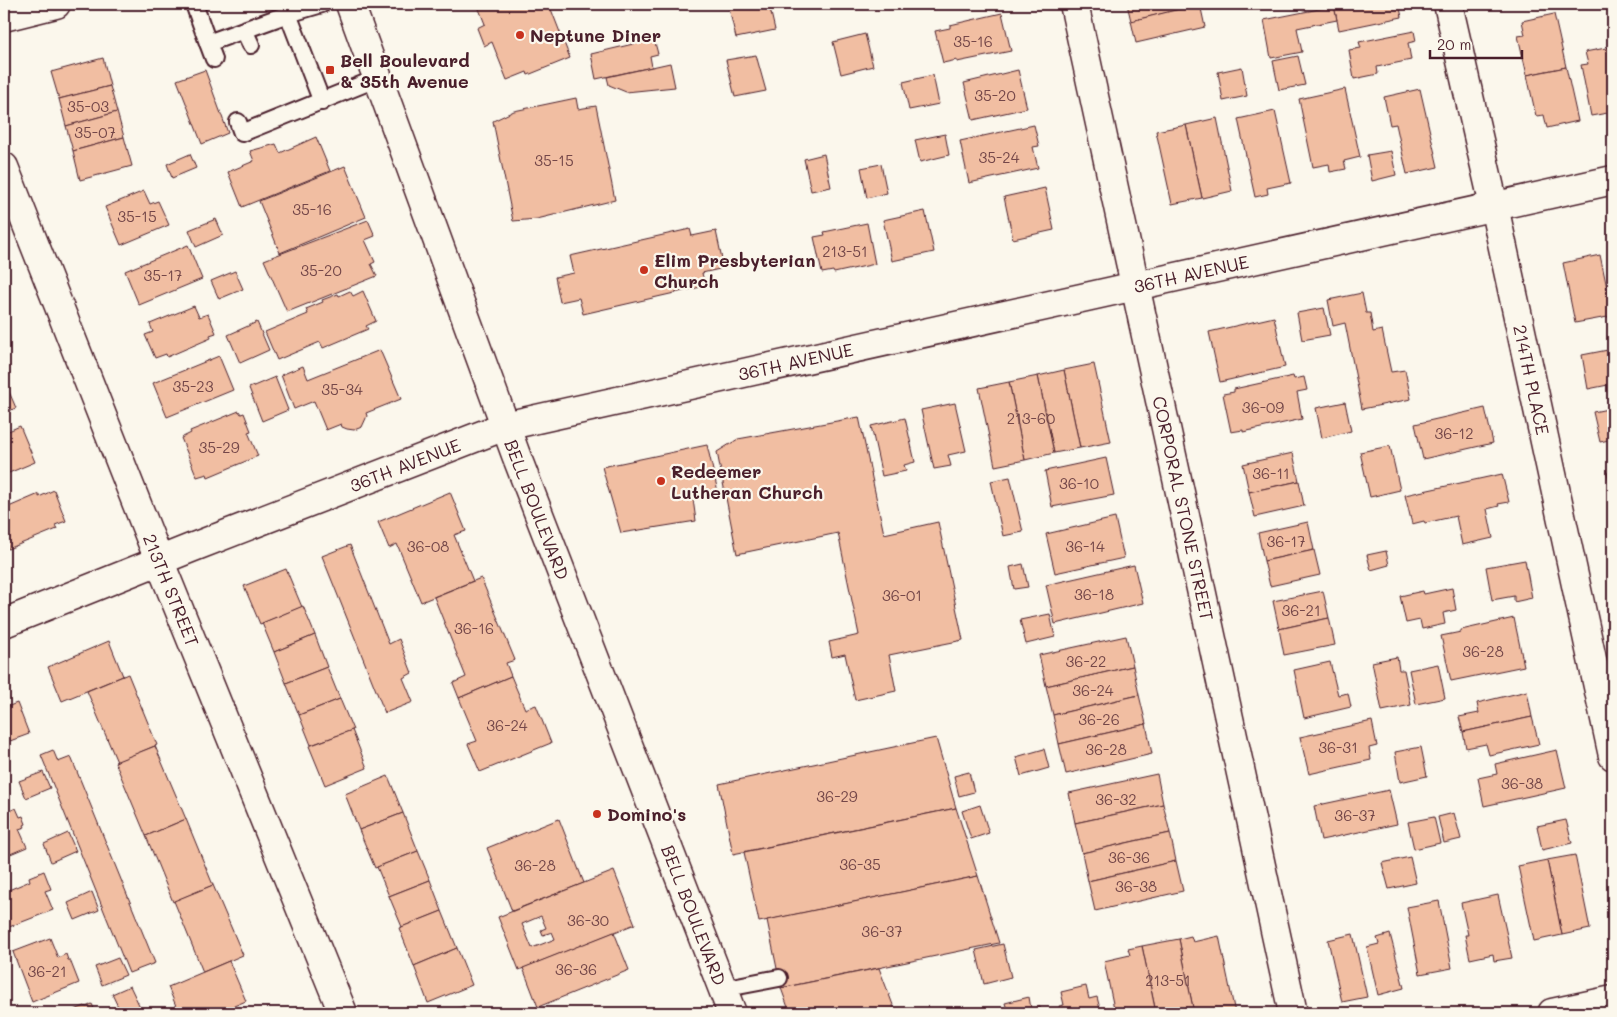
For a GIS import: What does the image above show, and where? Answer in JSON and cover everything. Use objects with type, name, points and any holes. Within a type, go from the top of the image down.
[{"type":"street","points":[[4,17],[56,4]]},
{"type":"street","name":"BELL BOULEVARD","points":[[350,4],[505,426],[727,1001]]},
{"type":"street","name":"CORPORAL STONE STREET","points":[[1074,4],[1293,1013]]},
{"type":"street","name":"214TH PLACE","points":[[1448,4],[1494,206],[1613,756]]},
{"type":"street","name":"213TH STREET","points":[[4,166],[159,560],[343,1013]]},
{"type":"street","name":"36TH AVENUE","points":[[4,623],[159,560],[505,426],[1613,180]]},
{"type":"street","points":[[1552,1013],[1613,1000]]},
{"type":"lane","points":[[194,4],[214,59]]},
{"type":"lane","points":[[208,43],[288,14],[322,4]]},
{"type":"lane","points":[[288,14],[322,102]]},
{"type":"lane","points":[[244,30],[251,45]]},
{"type":"lane","points":[[238,122],[242,133],[277,112],[322,102],[378,78]]},
{"type":"lane","points":[[727,1001],[779,978]]},
{"type":"building","name":"Neptune Diner","points":[[477,4],[549,4],[570,58],[528,75],[527,72],[507,80],[492,42],[484,46],[477,28],[485,24]]},
{"type":"building","points":[[728,4],[769,4],[775,30],[736,38]]},
{"type":"building","points":[[1127,4],[1203,4],[1131,21]]},
{"type":"building","points":[[1200,4],[1205,27],[1136,43],[1131,21]]},
{"type":"building","points":[[1348,4],[1399,4],[1402,17],[1339,30],[1334,6]]},
{"type":"building","points":[[1334,6],[1337,20],[1297,28],[1302,52],[1271,58],[1264,20]]},
{"type":"building","points":[[1002,13],[1011,51],[943,63],[935,31],[950,28],[950,25]]},
{"type":"building","points":[[1554,14],[1566,67],[1527,75],[1518,36],[1525,35],[1522,21]]},
{"type":"building","points":[[1414,31],[1416,41],[1408,43],[1411,60],[1377,67],[1378,74],[1354,79],[1349,50],[1361,48],[1359,42]]},
{"type":"building","points":[[865,34],[873,66],[841,74],[833,42]]},
{"type":"building","points":[[654,39],[658,54],[650,56],[652,67],[596,79],[591,54]]},
{"type":"building","points":[[1611,47],[1613,60],[1613,112],[1591,116],[1581,65],[1588,64],[1585,52]]},
{"type":"building","points":[[756,55],[766,91],[735,97],[726,60]]},
{"type":"building","points":[[1298,56],[1305,85],[1279,90],[1273,61]]},
{"type":"building","points":[[103,58],[110,86],[59,99],[51,72]]},
{"type":"building","points":[[670,63],[675,87],[626,92],[609,85],[607,77]]},
{"type":"building","points":[[1242,67],[1247,96],[1223,101],[1218,72]]},
{"type":"building","points":[[1566,67],[1578,121],[1547,128],[1544,115],[1536,116],[1527,75]]},
{"type":"building","points":[[205,70],[228,133],[202,144],[177,80]]},
{"type":"building","points":[[1018,70],[1027,108],[973,120],[964,83]]},
{"type":"building","points":[[933,75],[939,104],[909,110],[903,82]]},
{"type":"building","points":[[110,86],[117,112],[66,126],[59,99]]},
{"type":"building","points":[[1345,89],[1360,157],[1344,161],[1346,169],[1330,172],[1329,164],[1313,167],[1299,99]]},
{"type":"building","points":[[1420,89],[1438,167],[1407,174],[1396,124],[1390,125],[1384,97]]},
{"type":"building","points":[[576,98],[578,109],[596,106],[615,200],[537,219],[513,221],[493,121],[514,111]]},
{"type":"building","points":[[1275,111],[1291,183],[1267,188],[1268,194],[1255,197],[1238,119]]},
{"type":"building","points":[[117,112],[124,137],[73,151],[66,126]]},
{"type":"building","points":[[1217,118],[1232,191],[1202,198],[1186,125]]},
{"type":"building","points":[[1034,125],[1039,146],[1033,147],[1038,168],[969,183],[960,141]]},
{"type":"building","points":[[1186,125],[1202,198],[1172,204],[1156,131]]},
{"type":"building","points":[[945,134],[949,155],[920,162],[915,140]]},
{"type":"building","points":[[124,137],[132,166],[80,180],[73,151]]},
{"type":"building","points":[[316,137],[330,171],[242,207],[228,172],[254,161],[250,151],[276,144],[280,153]]},
{"type":"building","points":[[1391,151],[1396,175],[1372,181],[1367,155]]},
{"type":"building","points":[[190,154],[196,168],[172,178],[167,164]]},
{"type":"building","points":[[824,154],[831,187],[811,191],[804,159]]},
{"type":"building","points":[[881,164],[887,193],[867,198],[861,168]]},
{"type":"building","points":[[345,166],[366,217],[280,253],[259,201]]},
{"type":"building","points":[[1045,188],[1054,230],[1013,239],[1004,197]]},
{"type":"building","points":[[144,191],[150,204],[158,201],[169,225],[121,245],[105,207]]},
{"type":"building","points":[[925,211],[934,252],[892,261],[883,220]]},
{"type":"building","points":[[216,219],[223,235],[196,247],[189,230]]},
{"type":"building","points":[[368,220],[375,236],[365,240],[375,262],[371,264],[377,276],[287,312],[264,260]]},
{"type":"building","points":[[867,223],[875,264],[834,273],[833,271],[822,273],[814,237],[825,235],[824,232]]},
{"type":"building","name":"Elim Presbyterian Church","points":[[690,229],[692,236],[716,231],[724,268],[702,273],[705,286],[583,314],[579,298],[560,302],[555,277],[574,273],[570,256]]},
{"type":"building","points":[[188,245],[202,279],[139,305],[125,271]]},
{"type":"building","points":[[1600,255],[1613,316],[1575,323],[1563,263]]},
{"type":"building","points":[[235,271],[243,289],[219,299],[211,281]]},
{"type":"building","points":[[350,291],[353,296],[363,291],[376,321],[366,326],[368,329],[323,348],[320,342],[277,360],[265,332],[308,314],[306,309],[323,302],[322,300]]},
{"type":"building","points":[[1362,293],[1366,313],[1370,313],[1373,332],[1382,330],[1391,372],[1405,370],[1411,399],[1362,409],[1345,323],[1333,326],[1328,300]]},
{"type":"building","points":[[194,306],[199,317],[208,314],[216,333],[210,335],[211,338],[167,357],[166,354],[155,358],[145,335],[153,332],[150,324]]},
{"type":"building","points":[[1324,308],[1330,335],[1302,340],[1297,313]]},
{"type":"building","points":[[1274,317],[1285,367],[1220,382],[1209,332]]},
{"type":"building","points":[[257,322],[269,350],[240,363],[228,335]]},
{"type":"building","points":[[1613,349],[1613,384],[1588,389],[1582,355]]},
{"type":"building","points":[[380,350],[401,399],[366,413],[367,416],[362,427],[354,430],[347,429],[342,427],[341,424],[326,430],[314,401],[294,409],[281,375],[303,366],[308,379]]},
{"type":"building","points":[[219,356],[233,390],[167,417],[153,383]]},
{"type":"building","points":[[1094,364],[1111,442],[1080,448],[1064,370]]},
{"type":"building","points":[[1064,370],[1080,448],[1054,453],[1038,376]]},
{"type":"building","points":[[1038,376],[1054,453],[1025,460],[1009,382]]},
{"type":"building","points":[[1293,376],[1294,379],[1304,377],[1307,390],[1297,392],[1302,419],[1243,432],[1243,430],[1231,432],[1223,394],[1234,392],[1234,389]]},
{"type":"building","points":[[275,377],[288,410],[262,421],[249,388]]},
{"type":"building","points":[[4,380],[16,408],[4,413]]},
{"type":"building","points":[[1009,382],[1025,460],[995,466],[979,388]]},
{"type":"building","points":[[1345,402],[1351,431],[1322,438],[1316,408]]},
{"type":"building","points":[[955,403],[966,451],[948,455],[951,466],[934,469],[921,410]]},
{"type":"building","points":[[1485,408],[1493,443],[1423,459],[1415,424]]},
{"type":"building","points":[[1613,408],[1613,439],[1600,442],[1593,412]]},
{"type":"building","points":[[239,411],[241,414],[244,413],[251,431],[248,432],[258,456],[208,477],[207,474],[197,477],[181,438],[191,433],[190,431]]},
{"type":"building","points":[[859,417],[884,534],[938,522],[963,640],[889,655],[896,691],[855,700],[845,654],[832,657],[829,642],[859,635],[838,533],[737,554],[717,452],[738,439]]},
{"type":"building","points":[[905,418],[915,462],[904,465],[906,471],[882,476],[871,426]]},
{"type":"building","points":[[20,426],[35,462],[4,475],[4,433]]},
{"type":"building","name":"Redeemer Lutheran Church","points":[[707,445],[719,496],[693,499],[696,521],[621,533],[602,467]]},
{"type":"building","points":[[1390,446],[1400,490],[1370,497],[1360,452]]},
{"type":"building","points":[[1293,453],[1299,481],[1249,492],[1243,464]]},
{"type":"building","points":[[1106,458],[1114,495],[1052,507],[1045,471]]},
{"type":"building","points":[[1613,472],[1613,500],[1607,473]]},
{"type":"building","points":[[1502,474],[1509,502],[1487,509],[1493,538],[1462,545],[1456,516],[1412,524],[1405,495]]},
{"type":"building","points":[[1010,477],[1023,532],[1003,536],[991,481]]},
{"type":"building","points":[[1299,481],[1304,506],[1255,517],[1249,492]]},
{"type":"building","points":[[54,490],[66,521],[55,525],[57,529],[8,549],[7,545],[4,546],[4,509],[39,494],[39,497]]},
{"type":"building","points":[[450,492],[466,531],[454,535],[473,581],[421,602],[397,544],[389,548],[378,522]]},
{"type":"building","points":[[1115,518],[1124,558],[1055,573],[1046,534]]},
{"type":"building","points":[[1308,522],[1314,550],[1264,561],[1258,533]]},
{"type":"building","points":[[350,545],[389,644],[399,639],[412,673],[403,678],[413,702],[385,713],[322,556]]},
{"type":"building","points":[[1314,550],[1320,575],[1270,586],[1264,561]]},
{"type":"building","points":[[1386,551],[1389,565],[1371,570],[1367,555]]},
{"type":"building","points":[[1525,560],[1532,598],[1514,602],[1514,596],[1492,600],[1486,567]]},
{"type":"building","points":[[1023,564],[1028,587],[1014,589],[1010,567]]},
{"type":"building","points":[[1134,565],[1143,603],[1055,624],[1046,585]]},
{"type":"building","points":[[286,569],[302,607],[260,624],[244,586]]},
{"type":"building","points":[[481,578],[515,660],[506,663],[511,676],[459,698],[453,683],[466,677],[434,597]]},
{"type":"building","points":[[1452,588],[1456,610],[1443,613],[1445,624],[1422,629],[1420,620],[1406,623],[1400,596],[1423,591],[1424,594]]},
{"type":"building","points":[[1323,591],[1329,618],[1279,629],[1273,601]]},
{"type":"building","points":[[303,606],[315,635],[274,652],[262,623]]},
{"type":"building","points":[[1050,614],[1055,637],[1026,644],[1020,620]]},
{"type":"building","points":[[1329,618],[1335,645],[1284,655],[1279,629]]},
{"type":"building","points":[[1514,618],[1524,666],[1451,681],[1441,636]]},
{"type":"building","points":[[315,635],[327,667],[286,683],[274,652]]},
{"type":"building","points":[[1126,636],[1133,666],[1046,686],[1039,655]]},
{"type":"building","points":[[109,641],[123,676],[62,701],[48,667]]},
{"type":"building","points":[[1397,657],[1399,670],[1404,670],[1411,705],[1382,711],[1372,662]]},
{"type":"building","points":[[1330,662],[1338,695],[1348,693],[1351,707],[1304,718],[1294,670]]},
{"type":"building","points":[[1438,664],[1445,698],[1416,704],[1409,670]]},
{"type":"building","points":[[1133,666],[1139,695],[1053,715],[1046,686]]},
{"type":"building","points":[[327,667],[340,699],[299,715],[286,683]]},
{"type":"building","points":[[128,674],[157,745],[117,762],[87,691]]},
{"type":"building","points":[[511,676],[525,709],[536,705],[551,743],[480,772],[468,744],[477,741],[459,698]]},
{"type":"building","points":[[1527,691],[1532,717],[1463,732],[1459,717],[1479,713],[1477,703]]},
{"type":"building","points":[[1139,695],[1146,724],[1059,744],[1053,715]]},
{"type":"building","points":[[340,699],[353,730],[311,745],[299,715]]},
{"type":"building","points":[[17,703],[29,734],[10,741],[4,725],[4,708]]},
{"type":"building","points":[[1532,717],[1539,744],[1489,755],[1486,744],[1466,748],[1463,732]]},
{"type":"building","points":[[1372,721],[1377,746],[1369,748],[1371,760],[1309,774],[1300,737]]},
{"type":"building","points":[[1146,724],[1152,754],[1066,774],[1059,744]]},
{"type":"building","points":[[352,730],[367,768],[325,785],[309,746]]},
{"type":"building","points":[[936,738],[956,808],[733,854],[719,784]]},
{"type":"building","points":[[155,746],[186,819],[146,836],[115,762]]},
{"type":"building","points":[[1421,747],[1427,776],[1400,782],[1395,752]]},
{"type":"building","points":[[1044,749],[1049,768],[1021,776],[1016,757]]},
{"type":"building","points":[[53,750],[58,762],[71,757],[155,963],[129,973],[41,755]]},
{"type":"building","points":[[1557,750],[1566,788],[1484,806],[1478,778],[1497,774],[1495,764]]},
{"type":"building","points":[[43,772],[50,788],[26,798],[19,781]]},
{"type":"building","points":[[969,772],[974,792],[959,796],[954,776]]},
{"type":"building","points":[[1157,774],[1163,804],[1075,823],[1069,793]]},
{"type":"building","points":[[388,776],[403,813],[359,830],[345,794]]},
{"type":"building","points":[[1389,790],[1397,824],[1321,840],[1314,806]]},
{"type":"building","points":[[1163,804],[1170,833],[1082,853],[1075,823]]},
{"type":"building","points":[[980,805],[989,833],[971,839],[962,811]]},
{"type":"building","points":[[16,808],[20,817],[23,816],[26,824],[24,825],[25,827],[19,829],[27,847],[8,855],[10,861],[4,864],[4,820],[7,818],[5,813]]},
{"type":"building","points":[[956,808],[978,876],[759,922],[744,852]]},
{"type":"building","points":[[403,813],[418,851],[375,868],[359,830]]},
{"type":"building","points":[[1454,813],[1461,839],[1444,843],[1438,817]]},
{"type":"building","points":[[1434,817],[1440,843],[1414,849],[1408,822]]},
{"type":"building","points":[[186,819],[213,885],[173,902],[146,836]]},
{"type":"building","points":[[559,819],[584,883],[512,911],[487,848]]},
{"type":"building","points":[[1566,820],[1572,843],[1542,850],[1537,826]]},
{"type":"building","points":[[68,833],[76,851],[51,862],[44,844]]},
{"type":"building","points":[[1170,833],[1176,861],[1088,881],[1082,853]]},
{"type":"building","points":[[418,851],[430,880],[389,896],[377,867]]},
{"type":"building","points":[[1575,855],[1590,929],[1562,935],[1547,860]]},
{"type":"building","points":[[1410,857],[1416,883],[1389,889],[1382,863]]},
{"type":"building","points":[[1547,860],[1562,935],[1534,941],[1518,866]]},
{"type":"building","points":[[1176,861],[1183,891],[1095,911],[1088,881]]},
{"type":"building","points":[[44,871],[51,889],[45,891],[53,910],[4,929],[4,892],[30,881],[29,877]]},
{"type":"building","points":[[614,871],[635,924],[519,970],[498,917]],"holes":[[[541,916],[546,928],[541,930],[543,935],[552,932],[555,939],[532,948],[522,924]]]},
{"type":"building","points":[[978,876],[999,943],[781,988],[767,920]]},
{"type":"building","points":[[430,880],[442,911],[402,927],[389,896]]},
{"type":"building","points":[[213,885],[243,955],[203,972],[174,901]]},
{"type":"building","points":[[92,892],[99,910],[75,920],[68,903]]},
{"type":"building","points":[[1498,895],[1512,958],[1494,961],[1493,954],[1470,959],[1465,935],[1468,935],[1461,903]]},
{"type":"building","points":[[1439,901],[1452,968],[1420,974],[1407,907]]},
{"type":"building","points":[[442,911],[457,948],[414,966],[399,928]]},
{"type":"building","points":[[614,932],[629,970],[538,1007],[523,968]]},
{"type":"building","points":[[1353,934],[1367,997],[1342,1002],[1328,940]]},
{"type":"building","points":[[1390,934],[1404,988],[1378,995],[1367,947],[1379,944],[1377,938]]},
{"type":"building","points":[[1191,936],[1193,942],[1219,936],[1235,1013],[1194,1013],[1179,939]]},
{"type":"building","points":[[50,938],[58,958],[66,954],[68,960],[70,960],[79,983],[32,1002],[13,952]]},
{"type":"building","points":[[1179,939],[1194,1013],[1156,1013],[1142,946]]},
{"type":"building","points":[[1003,944],[1011,977],[984,984],[976,950]]},
{"type":"building","points":[[1142,946],[1156,1013],[1115,1013],[1104,961],[1130,955],[1128,949]]},
{"type":"building","points":[[457,948],[472,985],[428,1003],[414,966]]},
{"type":"building","points":[[118,958],[126,975],[102,985],[95,967]]},
{"type":"building","points":[[229,961],[246,1001],[222,1011],[223,1013],[179,1013],[168,987]]},
{"type":"building","points":[[879,968],[896,1013],[790,1013],[781,988]]},
{"type":"building","points":[[130,986],[141,1009],[131,1013],[121,1013],[112,994]]},
{"type":"building","points":[[1086,986],[1089,999],[1097,997],[1101,1013],[1061,1013],[1059,1006],[1064,1005],[1061,992]]},
{"type":"building","points":[[1029,997],[1031,1009],[1040,1007],[1042,1013],[1008,1013],[1005,1003]]},
{"type":"building","points":[[92,1004],[96,1013],[67,1013],[86,1007]]},
{"type":"building","points":[[464,1006],[467,1013],[445,1013]]},
{"type":"place","name":"Neptune Diner","points":[[520,35]]},
{"type":"place","name":"Bell Boulevard & 35th Avenue","points":[[330,70]]},
{"type":"place","name":"Elim Presbyterian Church","points":[[644,270]]},
{"type":"place","name":"Redeemer Lutheran Church","points":[[661,481]]},
{"type":"place","name":"Domino's","points":[[597,814]]}]
